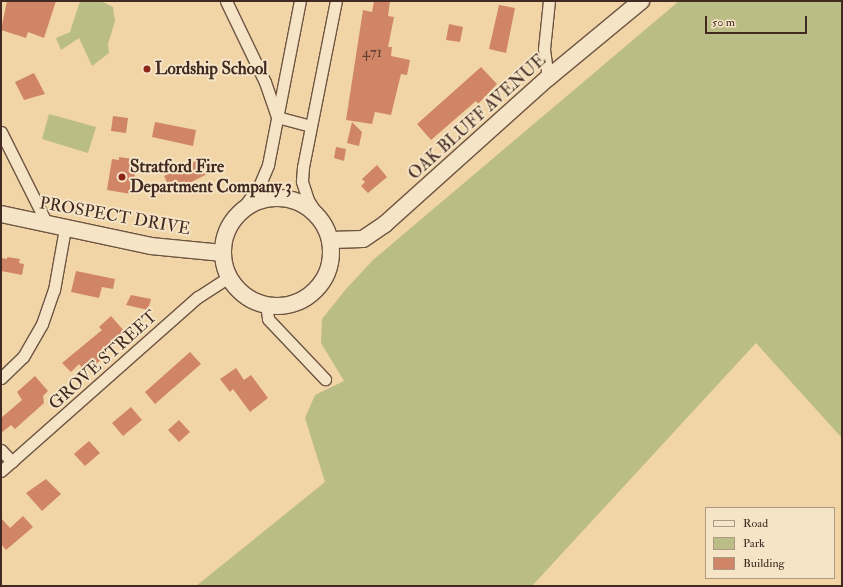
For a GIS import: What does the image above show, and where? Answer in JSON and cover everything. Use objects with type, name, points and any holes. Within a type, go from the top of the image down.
[{"type":"main road","name":"OAK BLUFF AVENUE","points":[[331,240],[363,239],[385,224],[548,78],[641,1]]},
{"type":"main road","points":[[279,197],[300,202],[317,214],[326,226],[331,240],[332,256],[328,271],[321,284],[310,295],[296,302],[281,306],[266,304],[251,299],[239,290],[230,277],[223,253],[225,238],[231,224],[240,212],[258,201],[279,197]]},
{"type":"main road","name":"PROSPECT DRIVE","points":[[1,214],[151,246],[223,253]]},
{"type":"street","points":[[226,1],[265,82],[277,117]]},
{"type":"street","points":[[240,212],[260,184],[268,165],[300,1]]},
{"type":"street","points":[[317,214],[308,200],[302,181],[311,126],[336,1]]},
{"type":"street","points":[[548,78],[544,49],[549,1]]},
{"type":"street","points":[[277,117],[311,126]]},
{"type":"street","points":[[1,132],[47,224]]},
{"type":"street","points":[[1,378],[23,357],[42,324],[54,290],[65,228]]},
{"type":"street","name":"GROVE STREET","points":[[1,471],[198,297],[230,277]]},
{"type":"street","points":[[266,304],[268,319],[325,378]]},
{"type":"street","points":[[1,450],[12,462]]},
{"type":"green space","points":[[80,1],[101,1],[113,7],[115,21],[108,44],[109,53],[92,66],[79,38],[61,50],[56,38],[70,32]]},
{"type":"green space","points":[[679,1],[842,1],[842,438],[756,343],[532,586],[196,586],[325,482],[305,418],[315,395],[344,381],[321,343],[322,319],[346,289],[373,260]]},
{"type":"green space","points":[[49,114],[96,127],[88,153],[42,139]]},
{"type":"building","points":[[7,1],[56,1],[44,38],[28,32],[26,38],[1,30]]},
{"type":"building","points":[[374,1],[390,1],[388,16],[394,17],[388,47],[392,47],[391,56],[410,60],[407,75],[401,74],[391,115],[375,112],[372,124],[346,120],[363,10],[372,12]]},
{"type":"building","points":[[499,5],[515,8],[506,53],[489,49]]},
{"type":"building","points":[[449,24],[463,27],[460,42],[446,40]]},
{"type":"building","points":[[481,67],[497,84],[478,104],[476,101],[431,140],[417,124]]},
{"type":"building","points":[[34,73],[45,94],[24,100],[15,82]]},
{"type":"building","points":[[113,116],[128,118],[126,133],[111,131]]},
{"type":"building","points":[[155,122],[196,130],[193,146],[152,137]]},
{"type":"building","points":[[352,122],[362,132],[359,146],[347,143]]},
{"type":"building","points":[[336,147],[346,149],[344,161],[334,158]]},
{"type":"building","name":"Stratford Fire Department Company 3","points":[[119,157],[133,159],[132,163],[137,164],[131,194],[107,190],[112,159],[119,160]]},
{"type":"building","points":[[200,159],[207,174],[172,192],[164,176]]},
{"type":"building","points":[[377,165],[387,177],[368,193],[361,186],[365,182],[362,179]]},
{"type":"building","points":[[7,257],[20,259],[19,263],[24,264],[22,275],[1,271],[1,258],[7,259]]},
{"type":"building","points":[[76,271],[115,279],[113,289],[102,287],[99,298],[71,292]]},
{"type":"building","points":[[131,295],[151,299],[148,310],[126,305]]},
{"type":"building","points":[[111,316],[125,332],[100,354],[104,357],[94,366],[92,364],[85,371],[79,364],[71,372],[62,363],[102,330],[99,327]]},
{"type":"building","points":[[190,352],[201,364],[155,404],[145,392]]},
{"type":"building","points":[[236,368],[244,380],[251,375],[268,398],[250,412],[233,389],[230,392],[220,379]]},
{"type":"building","points":[[35,376],[48,391],[43,396],[44,403],[15,429],[11,425],[1,433],[1,418],[22,400],[17,392]]},
{"type":"building","points":[[131,407],[142,420],[123,436],[112,423]]},
{"type":"building","points":[[179,420],[190,432],[179,442],[168,430]]},
{"type":"building","points":[[89,441],[100,453],[85,466],[74,454]]},
{"type":"building","points":[[46,479],[61,494],[42,511],[26,493]]},
{"type":"building","points":[[23,516],[33,527],[6,550],[1,544],[1,518],[10,528]]},
{"type":"place","name":"Lordship School","points":[[147,69]]},
{"type":"place","name":"Stratford Fire Department Company 3","points":[[122,177]]}]
